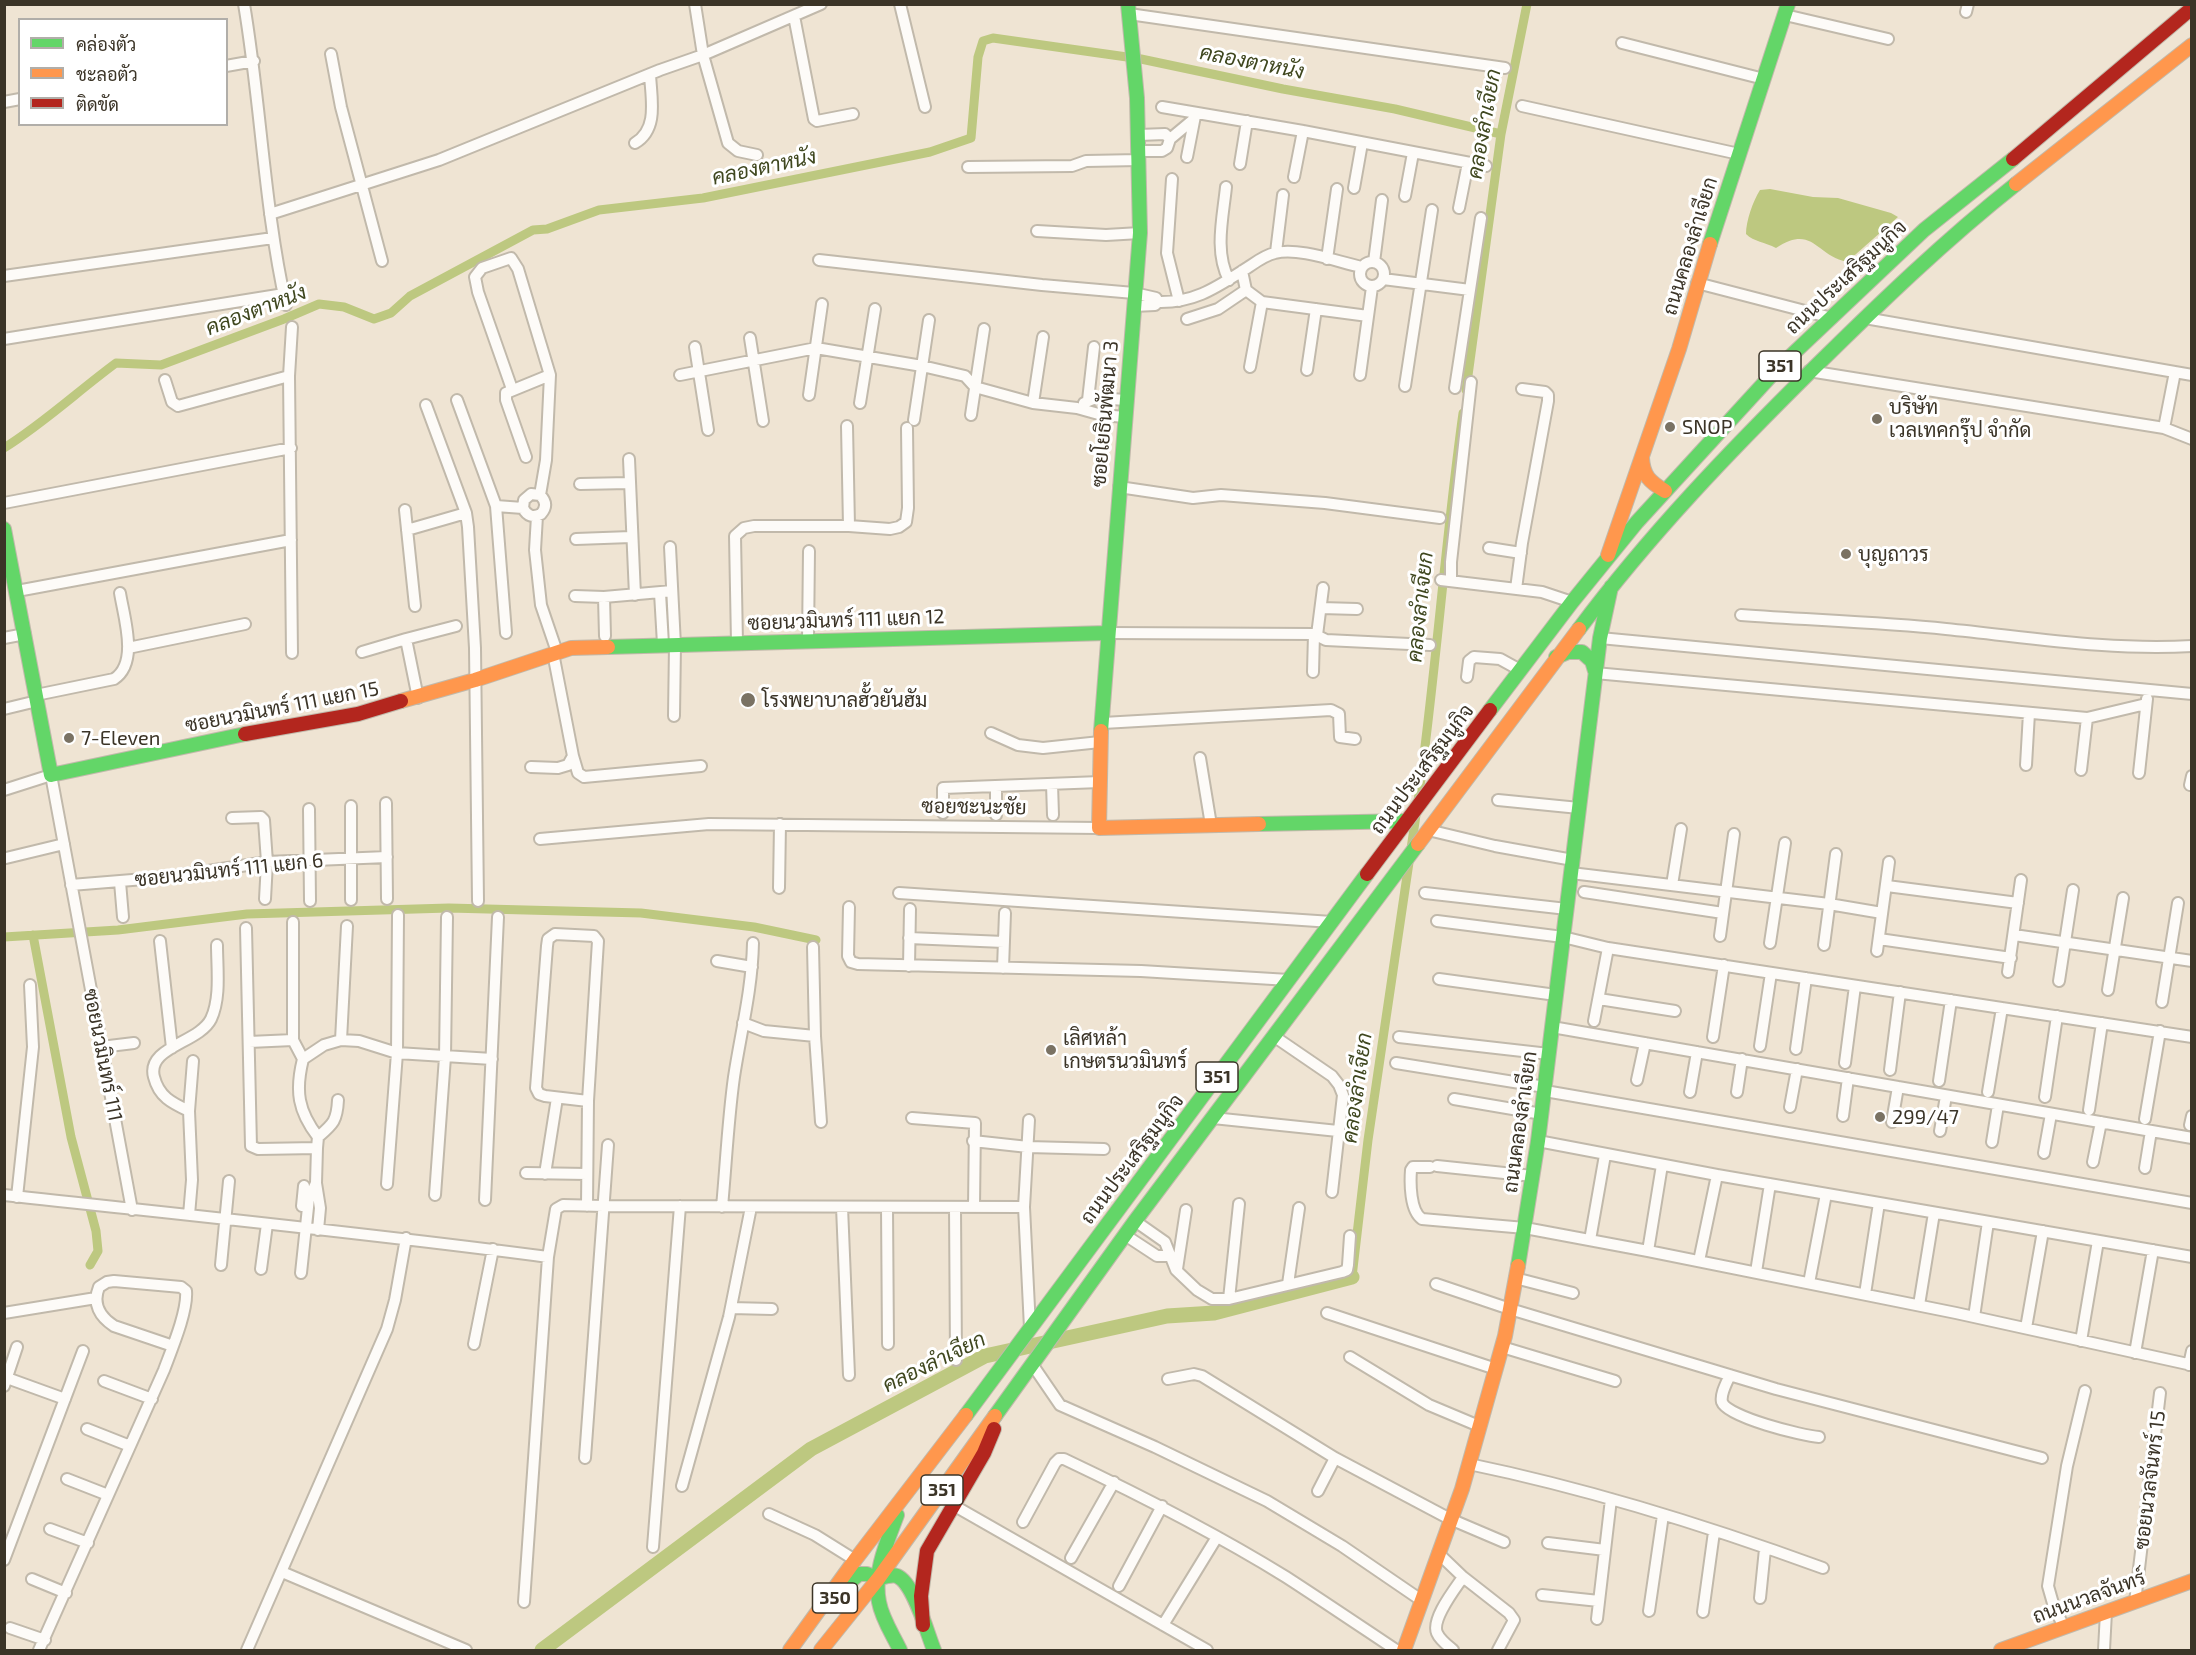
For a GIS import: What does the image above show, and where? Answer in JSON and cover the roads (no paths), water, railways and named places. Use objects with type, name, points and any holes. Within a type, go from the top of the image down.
[{"type":"main road","name":"ถนนประเสริฐมนูกิจ","points":[[794,1645],[1433,786],[1607,558],[1778,368],[1924,230],[2032,143],[2192,8]]},
{"type":"main road","name":"ซอยโยธินพัฒนา 3","points":[[1099,828],[1107,633],[1140,233],[1139,135],[1128,9]]},
{"type":"main road","name":"ถนนคลองลำเจียก","points":[[1607,558],[1679,348],[1697,283],[1787,10]]},
{"type":"main road","name":"ถนนประเสริฐมนูกิจ","points":[[821,1650],[878,1579],[1135,1221],[1275,1037],[1611,585],[1698,485],[1809,371],[1938,249],[1996,200],[2192,45]]},
{"type":"main road","points":[[1642,453],[1642,469],[1646,478],[1665,491]]},
{"type":"main road","points":[[4,529],[8,565],[25,634],[51,775]]},
{"type":"main road","name":"ถนนคลองลำเจียก","points":[[1404,1650],[1470,1464],[1510,1309],[1542,1114],[1595,673],[1611,585]]},
{"type":"main road","name":"ซอยนวมินทร์ 111 แยก 12","points":[[586,647],[1107,633]]},
{"type":"main road","name":"ซอยนวมินทร์ 111 แยก 15","points":[[51,775],[256,732],[358,714],[418,698],[555,652],[586,647]]},
{"type":"main road","points":[[1556,657],[1568,652],[1582,652],[1592,661],[1595,673]]},
{"type":"main road","name":"ซอยชะนะชัย","points":[[1099,828],[1409,819]]},
{"type":"main road","points":[[923,1625],[921,1596],[927,1551],[984,1453],[1006,1400]]},
{"type":"main road","points":[[878,1579],[889,1538],[910,1490]]},
{"type":"main road","name":"350","points":[[881,1527],[872,1554],[878,1579],[878,1600],[900,1650]]},
{"type":"main road","name":"350","points":[[794,1645],[813,1627],[855,1575],[869,1574],[878,1579],[891,1575],[904,1581],[911,1590],[934,1650]]},
{"type":"main road","name":"ถนนนวลจันทร์","points":[[2001,1650],[2192,1581]]},
{"type":"main road","points":[[822,1616],[838,1629]]},
{"type":"street","points":[[4,339],[285,300],[273,238],[254,61],[244,4]]},
{"type":"street","points":[[695,4],[703,55],[728,144],[738,151],[757,155]]},
{"type":"street","points":[[270,214],[439,159],[703,55],[821,4]]},
{"type":"street","points":[[900,4],[925,107]]},
{"type":"street","points":[[1128,9],[1505,68]]},
{"type":"street","points":[[1787,10],[1888,39]]},
{"type":"street","points":[[794,16],[814,119],[825,120],[853,114]]},
{"type":"street","points":[[1622,43],[1764,79]]},
{"type":"street","points":[[331,54],[341,106],[382,261]]},
{"type":"street","points":[[228,66],[254,61]]},
{"type":"street","points":[[635,143],[644,138],[649,131],[650,74]]},
{"type":"street","points":[[1522,106],[1739,154]]},
{"type":"street","points":[[1162,107],[1195,116],[1247,121],[1486,166]]},
{"type":"street","points":[[968,167],[1072,166],[1086,161],[1139,156],[1162,151],[1167,148],[1170,139],[1195,116]]},
{"type":"street","points":[[1187,157],[1195,116]]},
{"type":"street","points":[[1240,164],[1247,121]]},
{"type":"street","points":[[1294,177],[1303,131]]},
{"type":"street","points":[[1139,135],[1165,134],[1170,139]]},
{"type":"street","points":[[1353,188],[1362,143]]},
{"type":"street","points":[[1405,196],[1413,153]]},
{"type":"street","points":[[1459,208],[1468,163]]},
{"type":"street","points":[[1172,179],[1167,252],[1179,301]]},
{"type":"street","points":[[1226,187],[1221,249],[1223,268],[1229,280]]},
{"type":"street","points":[[1327,259],[1337,189]]},
{"type":"street","points":[[1276,252],[1283,195]]},
{"type":"street","points":[[1374,262],[1382,200]]},
{"type":"street","points":[[1405,386],[1432,210]]},
{"type":"street","points":[[1455,388],[1481,218]]},
{"type":"street","points":[[1036,231],[1106,235],[1140,233]]},
{"type":"street","points":[[4,276],[273,238]]},
{"type":"street","points":[[819,260],[1134,299],[1155,305],[1158,302],[1179,301],[1205,294],[1264,257],[1276,252],[1306,254],[1362,267]]},
{"type":"street","points":[[512,389],[478,292],[475,276],[482,268],[511,258],[518,269],[550,375],[546,460],[540,495],[545,506],[541,514],[528,515],[523,508],[527,496],[540,495]]},
{"type":"street","points":[[1374,262],[1383,268],[1383,279],[1379,285],[1372,287],[1362,282],[1360,275],[1362,267],[1374,262]]},
{"type":"street","points":[[1242,272],[1246,290],[1262,302],[1368,316]]},
{"type":"street","points":[[1383,279],[1470,290]]},
{"type":"street","points":[[1697,283],[1832,318]]},
{"type":"street","points":[[1360,375],[1372,287]]},
{"type":"street","points":[[1187,319],[1218,309],[1246,290]]},
{"type":"street","points":[[1250,367],[1262,302]]},
{"type":"street","points":[[809,395],[822,304]]},
{"type":"street","points":[[860,404],[875,309]]},
{"type":"street","points":[[1307,370],[1316,309]]},
{"type":"street","points":[[1865,318],[2192,375]]},
{"type":"street","points":[[736,642],[734,546],[735,536],[739,530],[754,526],[849,526],[890,529],[906,522],[910,424],[922,366],[928,320]]},
{"type":"street","points":[[292,327],[289,376],[292,652]]},
{"type":"street","points":[[971,415],[984,329]]},
{"type":"street","points":[[1033,403],[1043,337]]},
{"type":"street","points":[[750,338],[763,421]]},
{"type":"street","points":[[695,347],[708,430]]},
{"type":"street","points":[[1088,400],[1094,347]]},
{"type":"street","points":[[680,375],[816,348],[922,366],[965,376],[975,387],[1033,403],[1125,417]]},
{"type":"street","points":[[1809,371],[2164,428],[2192,439]]},
{"type":"street","points":[[2164,428],[2175,372]]},
{"type":"street","points":[[526,457],[505,396],[512,389],[550,375]]},
{"type":"street","points":[[165,380],[172,402],[178,406],[289,376]]},
{"type":"street","points":[[1471,382],[1447,581],[1542,592],[1572,602]]},
{"type":"street","points":[[1516,590],[1548,401],[1548,394],[1545,392],[1521,389]]},
{"type":"street","points":[[1077,408],[1088,400],[1096,398],[1126,400]]},
{"type":"street","points":[[457,400],[496,506],[506,633]]},
{"type":"street","points":[[426,405],[466,513],[475,680],[478,900]]},
{"type":"street","points":[[847,426],[849,526]]},
{"type":"street","points":[[4,503],[291,448]]},
{"type":"street","points":[[628,459],[635,595]]},
{"type":"street","points":[[580,484],[630,483]]},
{"type":"street","points":[[1119,487],[1193,498],[1221,495],[1325,503],[1440,518]]},
{"type":"street","points":[[496,506],[523,508]]},
{"type":"street","points":[[405,510],[415,606]]},
{"type":"street","points":[[406,531],[466,513]]},
{"type":"street","points":[[537,516],[535,550],[541,605],[555,652],[573,756],[578,772],[584,777],[701,766]]},
{"type":"street","points":[[576,539],[631,537]]},
{"type":"street","points":[[16,591],[291,540]]},
{"type":"street","points":[[670,547],[666,592],[674,716]]},
{"type":"street","points":[[1489,548],[1521,553]]},
{"type":"street","points":[[808,640],[809,551]]},
{"type":"street","points":[[1313,672],[1323,588]]},
{"type":"street","points":[[575,596],[604,597],[666,592]]},
{"type":"street","points":[[4,709],[37,698],[114,679],[120,675],[129,656],[120,593]]},
{"type":"street","points":[[604,597],[605,636]]},
{"type":"street","points":[[1321,608],[1357,609]]},
{"type":"street","points":[[1741,615],[1872,622],[2149,648],[2192,646]]},
{"type":"street","points":[[128,648],[245,624]]},
{"type":"street","points":[[362,652],[456,626]]},
{"type":"street","points":[[1107,633],[1316,634],[1326,640],[1430,645]]},
{"type":"street","points":[[4,638],[25,634]]},
{"type":"street","points":[[1600,638],[2192,694]]},
{"type":"street","points":[[406,639],[418,698]]},
{"type":"street","points":[[1467,677],[1469,661],[1474,657],[1500,659],[1520,670]]},
{"type":"street","points":[[1595,673],[2087,718],[2146,704]]},
{"type":"street","points":[[2139,773],[2148,691]]},
{"type":"street","points":[[1103,723],[1331,710],[1339,714],[1340,737],[1355,739]]},
{"type":"street","points":[[2026,765],[2029,713]]},
{"type":"street","points":[[2081,770],[2087,718]]},
{"type":"street","points":[[990,733],[1018,746],[1042,748],[1101,742]]},
{"type":"street","points":[[531,767],[558,768],[567,765],[573,756]]},
{"type":"street","points":[[1200,758],[1211,825]]},
{"type":"street","points":[[4,790],[51,775]]},
{"type":"street","name":"ซอยนวมินทร์ 111","points":[[51,775],[132,1210]]},
{"type":"street","points":[[943,813],[943,788],[1100,782]]},
{"type":"street","points":[[1052,784],[1053,814]]},
{"type":"street","points":[[996,786],[996,815]]},
{"type":"street","points":[[1498,800],[1578,808]]},
{"type":"street","points":[[386,803],[387,899]]},
{"type":"street","points":[[351,806],[351,900]]},
{"type":"street","points":[[309,809],[310,901]]},
{"type":"street","points":[[232,818],[261,817],[264,820],[267,862],[265,899]]},
{"type":"street","name":"ซอยชะนะชัย","points":[[540,839],[709,824],[1099,828]]},
{"type":"street","points":[[779,888],[780,824]]},
{"type":"street","points":[[1672,885],[1682,829]]},
{"type":"street","points":[[1428,830],[1572,866],[1672,885],[1829,904],[1882,913]]},
{"type":"street","points":[[1720,936],[1734,834]]},
{"type":"street","points":[[1770,943],[1785,843]]},
{"type":"street","points":[[6,858],[64,844]]},
{"type":"street","points":[[1824,945],[1836,854]]},
{"type":"street","name":"ซอยนวมินทร์ 111 แยก 6","points":[[71,885],[198,873],[267,862],[387,857]]},
{"type":"street","points":[[1877,951],[1887,886],[1888,861]]},
{"type":"street","points":[[2008,972],[2021,880]]},
{"type":"street","points":[[120,882],[123,917]]},
{"type":"street","points":[[1887,886],[2018,903]]},
{"type":"street","points":[[2059,981],[2073,890]]},
{"type":"street","points":[[1584,892],[1723,913]]},
{"type":"street","points":[[899,893],[1332,922]]},
{"type":"street","points":[[1425,893],[1567,909]]},
{"type":"street","points":[[2108,990],[2123,898]]},
{"type":"street","points":[[2162,1002],[2178,903]]},
{"type":"street","points":[[849,907],[848,956],[851,962],[858,964],[1141,971],[1289,980]]},
{"type":"street","points":[[909,966],[910,909]]},
{"type":"street","points":[[1003,969],[1005,913]]},
{"type":"street","points":[[387,1184],[397,1053],[398,915]]},
{"type":"street","points":[[435,1195],[445,1057],[447,916]]},
{"type":"street","points":[[485,1200],[498,916]]},
{"type":"street","points":[[1437,921],[1563,938],[1608,948],[2192,1037]]},
{"type":"street","points":[[293,922],[293,1040],[303,1059],[298,1095],[300,1108],[317,1142],[316,1183],[320,1199],[318,1230]]},
{"type":"street","points":[[341,1040],[347,926]]},
{"type":"street","points":[[246,928],[251,1146],[258,1149],[317,1142],[333,1123],[337,1115],[338,1100]]},
{"type":"street","points":[[587,1206],[588,1101],[598,940],[594,936],[555,934],[548,939],[536,1088],[539,1094],[588,1101]]},
{"type":"street","points":[[2014,935],[2192,961]]},
{"type":"street","points":[[909,938],[1004,942]]},
{"type":"street","points":[[1879,939],[2011,958]]},
{"type":"street","points":[[160,941],[172,1048]]},
{"type":"street","points":[[722,1207],[734,1079],[743,1023],[748,1008],[753,944]]},
{"type":"street","points":[[189,1111],[168,1101],[162,1095],[155,1080],[153,1065],[163,1052],[206,1027],[212,1017],[216,998],[217,945]]},
{"type":"street","points":[[813,947],[815,1036],[821,1122]]},
{"type":"street","points":[[1594,1021],[1608,948]]},
{"type":"street","points":[[717,961],[752,968]]},
{"type":"street","points":[[1713,1036],[1724,965]]},
{"type":"street","points":[[1760,1046],[1771,973]]},
{"type":"street","points":[[1796,1049],[1806,978]]},
{"type":"street","points":[[1439,979],[1556,995]]},
{"type":"street","points":[[17,1197],[33,1047],[30,985]]},
{"type":"street","points":[[1845,1063],[1855,986]]},
{"type":"street","points":[[1890,1070],[1900,993]]},
{"type":"street","points":[[1599,999],[1675,1011]]},
{"type":"street","points":[[1939,1082],[1951,1000]]},
{"type":"street","points":[[1988,1092],[2002,1008]]},
{"type":"street","points":[[2045,1097],[2057,1016]]},
{"type":"street","points":[[743,1023],[764,1031],[815,1036]]},
{"type":"street","points":[[2089,1110],[2102,1023]]},
{"type":"street","points":[[1552,1027],[2192,1137]]},
{"type":"street","points":[[2145,1119],[2160,1031]]},
{"type":"street","points":[[1399,1036],[1549,1053]]},
{"type":"street","points":[[1275,1037],[1332,1076],[1343,1095],[1332,1192]]},
{"type":"street","points":[[249,1042],[293,1040]]},
{"type":"street","points":[[303,1059],[324,1045],[341,1040],[359,1041],[397,1053],[492,1059]]},
{"type":"street","points":[[101,1047],[134,1043]]},
{"type":"street","points":[[1637,1080],[1645,1043]]},
{"type":"street","points":[[1690,1092],[1697,1052]]},
{"type":"street","points":[[1737,1092],[1742,1059]]},
{"type":"street","points":[[189,1215],[192,1166],[189,1111],[193,1061]]},
{"type":"street","points":[[1396,1063],[2192,1203]]},
{"type":"street","points":[[1790,1107],[1797,1069]]},
{"type":"street","points":[[1843,1116],[1848,1078]]},
{"type":"street","points":[[1892,1122],[1898,1087]]},
{"type":"street","points":[[1940,1131],[1946,1096]]},
{"type":"street","points":[[545,1174],[557,1098]]},
{"type":"street","points":[[1454,1099],[1542,1114]]},
{"type":"street","points":[[1992,1142],[1998,1105]]},
{"type":"street","points":[[2044,1153],[2051,1114]]},
{"type":"street","points":[[912,1118],[973,1121],[975,1123],[974,1207]]},
{"type":"street","points":[[1213,1118],[1338,1131]]},
{"type":"street","points":[[1027,1332],[1024,1207],[1029,1119]]},
{"type":"street","points":[[2093,1162],[2101,1122]]},
{"type":"street","points":[[2145,1168],[2151,1131]]},
{"type":"street","points":[[973,1141],[1028,1147],[1104,1149]]},
{"type":"street","points":[[1538,1141],[1717,1175],[2192,1257]]},
{"type":"street","points":[[585,1458],[608,1145]]},
{"type":"street","points":[[1590,1240],[1605,1155]]},
{"type":"street","points":[[1648,1251],[1662,1165]]},
{"type":"street","points":[[1533,1176],[1433,1166],[1413,1167],[1411,1170],[1414,1206],[1418,1218],[1525,1228],[1648,1251],[1920,1305],[2190,1365],[2192,1351]]},
{"type":"street","points":[[526,1173],[587,1174]]},
{"type":"street","points":[[1698,1261],[1717,1175]]},
{"type":"street","points":[[221,1264],[230,1181]]},
{"type":"street","points":[[303,1229],[309,1198],[316,1183]]},
{"type":"street","points":[[1756,1272],[1770,1184]]},
{"type":"street","points":[[301,1273],[304,1186]]},
{"type":"street","points":[[1809,1283],[1826,1194]]},
{"type":"street","points":[[4,1196],[406,1238],[548,1257]]},
{"type":"street","points":[[1864,1294],[1879,1203]]},
{"type":"street","points":[[1229,1299],[1239,1204]]},
{"type":"street","points":[[524,1602],[548,1257],[556,1209],[563,1205],[1024,1207]]},
{"type":"street","points":[[652,1547],[680,1206]]},
{"type":"street","points":[[682,1486],[731,1308],[751,1207]]},
{"type":"street","points":[[842,1207],[849,1375]]},
{"type":"street","points":[[887,1207],[888,1344]]},
{"type":"street","points":[[955,1207],[956,1360]]},
{"type":"street","points":[[1288,1284],[1299,1208]]},
{"type":"street","points":[[1176,1270],[1186,1210]]},
{"type":"street","points":[[1920,1305],[1934,1213]]},
{"type":"street","points":[[1135,1221],[1165,1242],[1176,1270],[1197,1290],[1212,1299],[1229,1299],[1347,1270],[1350,1236]]},
{"type":"street","points":[[1974,1317],[1988,1222]]},
{"type":"street","points":[[261,1269],[267,1224]]},
{"type":"street","points":[[2026,1328],[2043,1232]]},
{"type":"street","points":[[1125,1235],[1157,1256],[1170,1256]]},
{"type":"street","points":[[247,1650],[387,1329],[395,1300],[406,1238]]},
{"type":"street","points":[[2081,1341],[2097,1241]]},
{"type":"street","points":[[474,1344],[493,1250]]},
{"type":"street","points":[[2135,1353],[2153,1250]]},
{"type":"street","points":[[1515,1278],[1573,1293]]},
{"type":"street","points":[[39,1650],[152,1399],[173,1346],[186,1302],[185,1288],[114,1281],[99,1287],[96,1298],[101,1316],[114,1326],[173,1346]]},
{"type":"street","points":[[1436,1284],[1510,1309],[1776,1389],[2042,1458]]},
{"type":"street","points":[[4,1313],[96,1298]]},
{"type":"street","points":[[731,1308],[772,1309]]},
{"type":"street","points":[[1327,1313],[1496,1369]]},
{"type":"street","points":[[17,1347],[6,1382],[65,1399]]},
{"type":"street","points":[[1502,1347],[1616,1381]]},
{"type":"street","points":[[6,1553],[83,1351]]},
{"type":"street","points":[[1350,1357],[1429,1405],[1479,1426]]},
{"type":"street","points":[[1036,1359],[1060,1405],[1155,1447],[1267,1501],[1342,1546],[1421,1600]]},
{"type":"street","points":[[1168,1379],[1194,1374],[1202,1376],[1335,1458],[1450,1519],[1504,1542]]},
{"type":"street","points":[[1730,1375],[1722,1395],[1725,1407],[1763,1423],[1819,1437]]},
{"type":"street","points":[[104,1381],[152,1399]]},
{"type":"street","points":[[2064,1627],[2054,1607],[2048,1586],[2067,1466],[2085,1391]]},
{"type":"street","name":"ซอยนวลจันทร์ 15","points":[[2135,1602],[2160,1393]]},
{"type":"street","points":[[87,1429],[130,1446]]},
{"type":"street","points":[[1318,1491],[1335,1458]]},
{"type":"street","points":[[1023,1522],[1059,1459],[1064,1459],[1162,1506],[1217,1537],[1286,1577],[1396,1650]]},
{"type":"street","points":[[1470,1464],[1531,1477],[1611,1499],[1823,1568]]},
{"type":"street","points":[[67,1479],[108,1495]]},
{"type":"street","points":[[1071,1558],[1114,1482]]},
{"type":"street","points":[[1597,1619],[1611,1499]]},
{"type":"street","points":[[953,1505],[1208,1650]]},
{"type":"street","points":[[1119,1586],[1162,1506]]},
{"type":"street","points":[[769,1514],[815,1535],[855,1560]]},
{"type":"street","points":[[1649,1611],[1664,1515]]},
{"type":"street","points":[[50,1529],[88,1543]]},
{"type":"street","points":[[1703,1612],[1714,1532]]},
{"type":"street","points":[[1163,1625],[1217,1537]]},
{"type":"street","points":[[1548,1543],[1605,1550]]},
{"type":"street","points":[[1760,1598],[1765,1549]]},
{"type":"street","points":[[1438,1553],[1462,1577],[1509,1613],[1514,1620],[1498,1650]]},
{"type":"street","points":[[282,1572],[466,1650]]},
{"type":"street","points":[[1453,1650],[1440,1640],[1435,1630],[1437,1618],[1462,1577]]},
{"type":"street","points":[[32,1579],[66,1593]]},
{"type":"street","points":[[1542,1595],[1599,1601]]},
{"type":"street","points":[[2104,1650],[2106,1612]]},
{"type":"street","points":[[10,1628],[45,1640]]},
{"type":"waterway","name":"คลองลำเจียก","points":[[1466,390],[1501,134],[1527,4]]},
{"type":"waterway","name":"คลองตาหนัง","points":[[4,448],[116,363],[161,365],[319,304],[344,307],[374,319],[391,313],[410,296],[533,230],[547,229],[599,210],[703,198],[930,152],[971,138],[978,57],[983,41],[993,38],[1141,59],[1283,89],[1395,109],[1501,134]]},
{"type":"waterway","name":"คลองลำเจียก","points":[[1418,801],[1463,413]]},
{"type":"waterway","name":"คลองลำเจียก","points":[[1352,1277],[1368,1140],[1416,815]]},
{"type":"waterway","points":[[4,937],[118,930],[247,914],[449,908],[641,913],[754,927],[816,940]]},
{"type":"waterway","points":[[33,935],[71,1137],[96,1231],[98,1251],[90,1265]]},
{"type":"waterway","name":"คลองลำเจียก","points":[[542,1650],[811,1449],[985,1356],[1167,1316],[1214,1313],[1352,1277]]},
{"type":"place","name":"บริษัท เวลเทคกรุ๊ป จำกัด","points":[[1877,419]]},
{"type":"place","name":"SNOP","points":[[1670,427]]},
{"type":"place","name":"บุญถาวร","points":[[1846,554]]},
{"type":"place","name":"โรงพยาบาลฮั้วยันฮัม","points":[[748,700]]},
{"type":"place","name":"7-Eleven","points":[[69,738]]},
{"type":"place","name":"เลิศหล้า เกษตรนวมินทร์","points":[[1051,1050]]},
{"type":"place","name":"299/47","points":[[1880,1117]]}]
